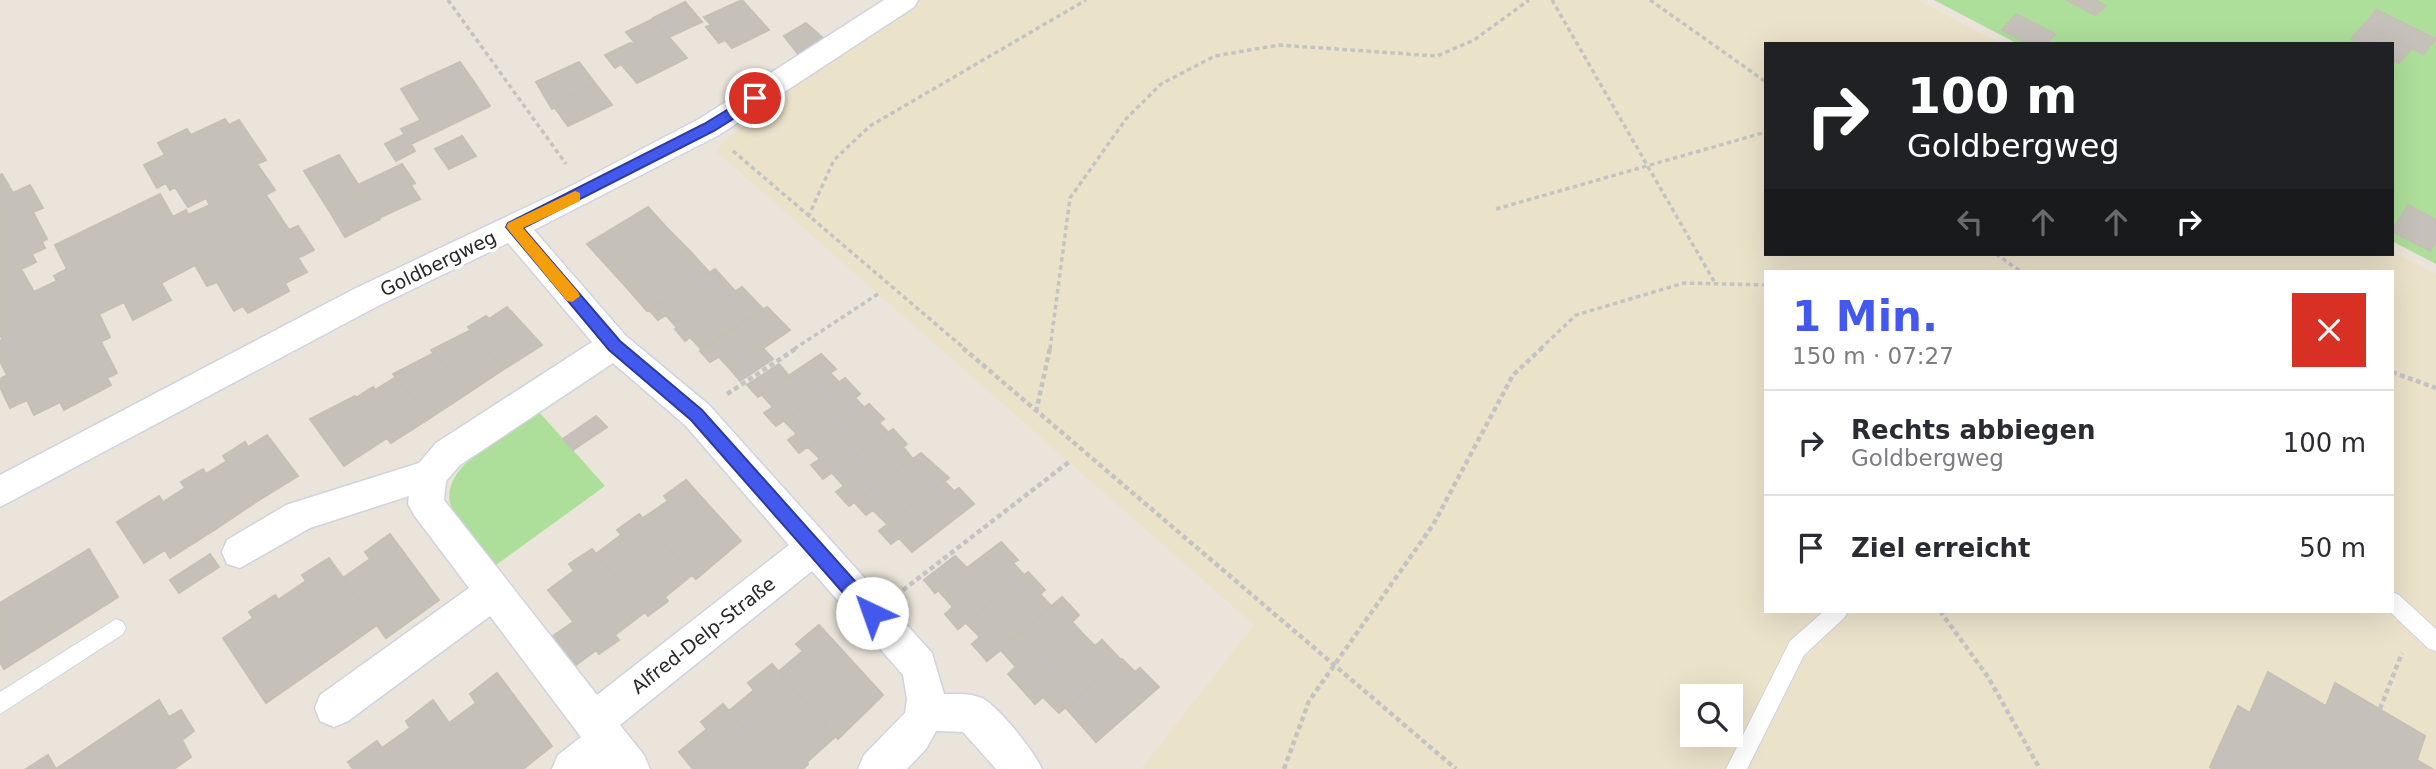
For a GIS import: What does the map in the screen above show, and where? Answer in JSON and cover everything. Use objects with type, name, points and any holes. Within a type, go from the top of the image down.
[{"type":"street","name":"Goldbergweg","points":[[0,492],[231,367],[586,192],[709,127],[824,55],[904,0]]},
{"type":"street","points":[[513,227],[614,345],[696,415],[919,666],[928,691],[926,712],[909,741],[878,769]]},
{"type":"street","points":[[610,744],[426,504],[429,476],[448,454],[614,345]]},
{"type":"street","points":[[240,552],[299,516],[394,484],[429,476]]},
{"type":"street","name":"Alfred-Delp-Straße","points":[[572,769],[610,744],[813,548]]},
{"type":"street","points":[[334,708],[492,593]]},
{"type":"street","points":[[926,712],[971,713],[1022,769]]},
{"type":"lane","points":[[2394,603],[2416,620],[2436,642]]},
{"type":"lane","points":[[1736,769],[1797,648],[1836,613]]},
{"type":"lane","points":[[0,704],[116,628]]},
{"type":"path","points":[[448,0],[586,192]]},
{"type":"path","points":[[808,216],[834,160],[870,126],[1086,0]]},
{"type":"path","points":[[1552,0],[1716,284]]},
{"type":"path","points":[[1650,0],[1764,81]]},
{"type":"path","points":[[1036,412],[1053,334],[1070,198],[1126,119],[1161,84],[1215,56],[1279,45],[1437,56],[1474,40],[1526,1]]},
{"type":"path","points":[[709,127],[1036,412],[1456,769]]},
{"type":"path","points":[[1496,209],[1648,168],[1764,133]]},
{"type":"path","points":[[1999,256],[2019,270]]},
{"type":"path","points":[[1284,769],[1309,701],[1433,525],[1513,375],[1576,315],[1684,283],[1764,285]]},
{"type":"path","points":[[696,415],[878,294]]},
{"type":"path","points":[[2394,374],[2436,388]]},
{"type":"path","points":[[872,613],[1069,462]]},
{"type":"path","points":[[1941,613],[1988,677],[2040,769]]},
{"type":"path","points":[[2380,709],[2416,620]]},
{"type":"shaded area","points":[[921,0],[1918,0],[1997,42],[1764,42],[1764,256],[2394,256],[2394,252],[2436,274],[2436,769],[1141,769],[1254,625],[717,152],[723,142],[852,43]]},
{"type":"green space","points":[[1934,0],[2436,0],[2436,264],[2394,242],[2394,42],[2014,42]]},
{"type":"green space","points":[[540,413],[605,486],[496,565],[452,509],[449,494],[454,479],[478,452]]},
{"type":"building","points":[[742,0],[769,30],[732,48],[725,40],[719,43],[706,27],[711,25],[704,17]]},
{"type":"building","points":[[2095,0],[2106,6],[2095,15],[2069,1]]},
{"type":"building","points":[[685,2],[702,22],[669,37],[653,18]]},
{"type":"building","points":[[2377,10],[2436,39],[2423,54],[2371,28],[2411,49],[2399,63],[2394,61],[2394,42],[2356,42],[2351,39]]},
{"type":"building","points":[[2016,14],[2055,34],[2048,42],[2024,42],[2002,30]]},
{"type":"building","points":[[653,19],[687,58],[637,83],[621,64],[615,68],[605,55],[630,43],[636,44],[626,32]]},
{"type":"building","points":[[806,23],[823,38],[798,54],[784,36]]},
{"type":"building","points":[[460,62],[474,82],[414,110],[401,89]]},
{"type":"building","points":[[579,62],[595,83],[567,97],[570,100],[552,109],[536,82]]},
{"type":"building","points":[[474,82],[490,106],[430,135],[414,110]]},
{"type":"building","points":[[595,83],[612,105],[568,126],[555,108],[570,100],[567,97]]},
{"type":"building","points":[[225,119],[229,125],[239,120],[266,160],[257,164],[275,190],[266,195],[289,230],[298,226],[314,250],[298,258],[307,272],[285,283],[289,291],[248,313],[243,306],[234,311],[217,282],[207,286],[195,265],[161,283],[171,300],[133,320],[124,302],[99,314],[110,337],[101,342],[117,373],[107,378],[111,385],[64,410],[60,402],[34,415],[27,400],[10,408],[0,387],[0,379],[7,375],[0,361],[0,341],[3,339],[0,336],[0,175],[2,174],[13,193],[30,185],[43,208],[33,212],[47,239],[42,242],[45,248],[32,254],[36,262],[21,269],[34,292],[57,281],[54,276],[67,269],[55,245],[160,194],[173,217],[186,210],[188,215],[210,205],[206,198],[188,207],[175,187],[170,190],[166,183],[157,188],[144,165],[165,155],[158,143],[187,129],[191,135]]},
{"type":"building","points":[[421,120],[430,135],[411,144],[401,129]]},
{"type":"building","points":[[405,134],[415,151],[396,161],[385,144]]},
{"type":"building","points":[[462,136],[476,156],[449,169],[435,149]]},
{"type":"building","points":[[339,155],[365,195],[330,212],[304,171]]},
{"type":"building","points":[[402,164],[415,183],[411,185],[420,199],[379,218],[358,185]]},
{"type":"building","points":[[365,195],[380,219],[345,237],[330,212]]},
{"type":"building","points":[[2408,205],[2436,220],[2436,242],[2430,251],[2394,232]]},
{"type":"building","points":[[648,207],[668,229],[607,266],[587,244]]},
{"type":"building","points":[[668,229],[689,250],[627,288],[607,266]]},
{"type":"building","points":[[689,250],[709,272],[647,311],[627,288]]},
{"type":"building","points":[[715,269],[735,291],[677,328],[666,315],[658,320],[649,310]]},
{"type":"building","points":[[742,287],[763,309],[701,349],[690,337],[685,341],[675,329]]},
{"type":"building","points":[[507,307],[542,345],[504,369],[468,327],[486,316],[489,319]]},
{"type":"building","points":[[767,307],[790,330],[731,370],[719,357],[710,362],[700,351]]},
{"type":"building","points":[[471,330],[504,369],[468,393],[431,350]]},
{"type":"building","points":[[763,348],[773,359],[740,381],[731,370]]},
{"type":"building","points":[[434,353],[468,393],[430,418],[393,374]]},
{"type":"building","points":[[821,354],[836,369],[830,373],[839,382],[776,426],[764,413],[773,407],[761,394]]},
{"type":"building","points":[[779,364],[789,376],[758,397],[747,385]]},
{"type":"building","points":[[396,377],[430,418],[391,443],[356,398]]},
{"type":"building","points":[[845,378],[860,394],[855,398],[864,407],[799,453],[788,440],[797,434],[784,421]]},
{"type":"building","points":[[355,396],[387,438],[344,466],[310,419]]},
{"type":"building","points":[[869,404],[884,419],[879,423],[888,432],[823,479],[811,465],[820,459],[808,447]]},
{"type":"building","points":[[596,416],[607,427],[573,450],[563,439]]},
{"type":"building","points":[[893,429],[907,444],[903,447],[913,459],[849,506],[836,492],[844,486],[832,473]]},
{"type":"building","points":[[267,435],[298,476],[256,502],[223,456],[245,442],[248,447]]},
{"type":"building","points":[[921,453],[949,478],[887,524],[873,510],[866,515],[854,502]]},
{"type":"building","points":[[227,461],[256,502],[214,530],[181,482],[203,469],[206,474]]},
{"type":"building","points":[[686,480],[741,541],[696,579],[643,518],[668,501],[664,496]]},
{"type":"building","points":[[944,481],[954,491],[959,488],[974,504],[912,552],[899,538],[891,544],[879,531]]},
{"type":"building","points":[[185,488],[214,530],[170,558],[165,550],[144,563],[117,522],[159,496],[163,502]]},
{"type":"building","points":[[639,514],[692,575],[665,597],[668,601],[648,616],[596,554],[621,535],[617,530]]},
{"type":"building","points":[[390,534],[439,600],[386,638],[343,578],[370,559],[365,552]]},
{"type":"building","points":[[1001,542],[1018,560],[1013,563],[1024,575],[958,629],[945,614],[953,607],[938,590]]},
{"type":"building","points":[[89,549],[118,597],[55,637],[28,586]]},
{"type":"building","points":[[592,549],[645,612],[615,635],[619,640],[599,654],[548,590],[574,571],[569,564]]},
{"type":"building","points":[[210,554],[219,567],[179,593],[170,580]]},
{"type":"building","points":[[955,556],[967,568],[935,593],[924,580]]},
{"type":"building","points":[[329,558],[377,625],[322,664],[278,600],[306,581],[302,575]]},
{"type":"building","points":[[1028,572],[1045,590],[1040,594],[1052,607],[987,661],[972,644],[980,637],[966,623]]},
{"type":"building","points":[[28,586],[55,637],[4,669],[0,662],[0,603]]},
{"type":"building","points":[[275,595],[322,664],[266,703],[223,638],[253,618],[249,612]]},
{"type":"building","points":[[1062,597],[1079,615],[1072,622],[1084,635],[1020,687],[1008,674],[1016,667],[1000,649]]},
{"type":"building","points":[[573,622],[596,650],[576,665],[553,636]]},
{"type":"building","points":[[819,625],[883,695],[838,739],[779,671],[803,651],[796,644]]},
{"type":"building","points":[[1084,635],[1095,646],[1102,640],[1121,660],[1059,713],[1043,697],[1035,704],[1020,687]]},
{"type":"building","points":[[1122,659],[1135,672],[1140,668],[1159,687],[1096,742],[1066,708]]},
{"type":"building","points":[[772,664],[835,737],[807,762],[803,769],[777,769],[729,711],[754,690],[748,683]]},
{"type":"building","points":[[2268,672],[2326,706],[2335,683],[2425,736],[2417,760],[2432,769],[2212,769],[2210,767],[2238,706],[2250,713]]},
{"type":"building","points":[[497,673],[552,746],[523,769],[482,769],[449,723],[476,703],[470,694]]},
{"type":"building","points":[[159,700],[169,717],[181,710],[194,731],[182,740],[191,757],[174,769],[56,769]]},
{"type":"building","points":[[433,700],[482,769],[397,769],[382,748],[410,728],[406,721]]},
{"type":"building","points":[[723,704],[777,769],[693,769],[679,752],[707,729],[701,722]]},
{"type":"building","points":[[377,741],[397,769],[353,769],[348,762]]},
{"type":"building","points":[[48,755],[56,769],[26,769]]},
{"type":"slow traffic","points":[[572,296],[513,227],[575,197]]},
{"type":"route","points":[[755,98],[709,127],[513,227],[614,345],[696,415],[872,613]]}]
